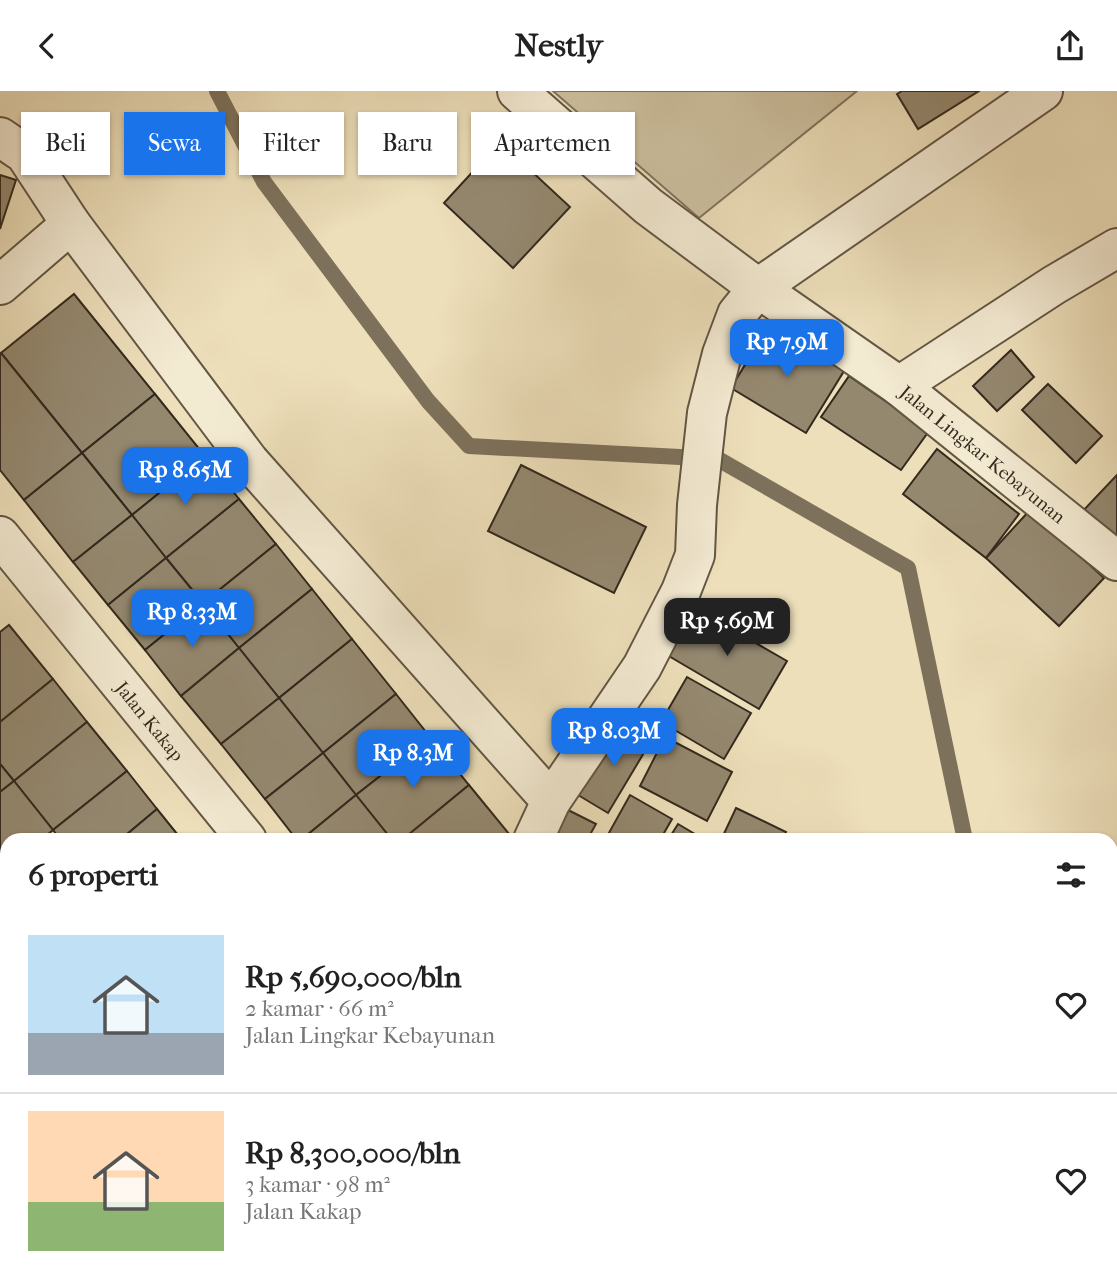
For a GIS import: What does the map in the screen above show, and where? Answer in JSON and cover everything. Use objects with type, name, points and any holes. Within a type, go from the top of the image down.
[{"type":"street","name":"Jalan Lingkar Kebayunan","points":[[517,91],[648,206],[758,288],[899,386],[1117,561]]},
{"type":"street","points":[[536,833],[551,801],[642,667],[681,591],[695,555],[707,413],[722,354],[737,314],[758,288],[1043,91]]},
{"type":"street","points":[[0,137],[25,154],[71,224],[249,461],[551,801]]},
{"type":"street","points":[[0,285],[71,224]]},
{"type":"street","points":[[899,386],[1054,285],[1117,248]]},
{"type":"street","name":"Jalan Kakap","points":[[0,536],[241,833]]},
{"type":"shaded area","points":[[553,91],[857,91],[699,218],[635,162],[635,112],[577,112]]},
{"type":"building","points":[[902,91],[979,91],[918,129],[897,94]]},
{"type":"building","points":[[471,174],[536,175],[570,207],[513,268],[444,203]]},
{"type":"building","points":[[0,175],[16,180],[0,229]]},
{"type":"building","points":[[74,294],[155,394],[82,453],[1,353]]},
{"type":"building","points":[[769,325],[844,371],[806,433],[731,388]]},
{"type":"building","points":[[1011,350],[1034,377],[997,411],[973,386]]},
{"type":"building","points":[[1,353],[82,453],[24,500],[0,470]]},
{"type":"building","points":[[849,376],[929,431],[901,470],[821,417]]},
{"type":"building","points":[[1048,384],[1102,436],[1076,463],[1022,410]]},
{"type":"building","points":[[155,394],[205,456],[132,515],[82,453]]},
{"type":"building","points":[[937,449],[1019,514],[986,558],[903,494]]},
{"type":"building","points":[[82,453],[132,515],[73,562],[24,500]]},
{"type":"building","points":[[205,456],[239,499],[166,558],[132,515]]},
{"type":"building","points":[[521,465],[646,527],[614,593],[488,531]]},
{"type":"building","points":[[1117,475],[1117,549],[1080,514]]},
{"type":"building","points":[[239,499],[276,544],[203,603],[166,558]]},
{"type":"building","points":[[1030,510],[1104,578],[1059,626],[986,558]]},
{"type":"building","points":[[132,515],[166,558],[108,605],[73,562]]},
{"type":"building","points":[[276,544],[312,589],[239,648],[203,603]]},
{"type":"building","points":[[166,558],[203,603],[145,650],[108,605]]},
{"type":"building","points":[[312,589],[352,639],[279,698],[239,648]]},
{"type":"building","points":[[203,603],[239,648],[181,696],[145,650]]},
{"type":"building","points":[[695,608],[787,661],[759,709],[667,655]]},
{"type":"building","points":[[9,625],[53,679],[0,722],[0,632]]},
{"type":"building","points":[[352,639],[396,694],[323,753],[279,698]]},
{"type":"building","points":[[239,648],[279,698],[221,744],[181,696]]},
{"type":"building","points":[[687,677],[751,713],[724,759],[661,722]]},
{"type":"building","points":[[53,679],[87,722],[14,781],[0,764],[0,722]]},
{"type":"building","points":[[396,694],[430,737],[356,795],[323,753]]},
{"type":"building","points":[[279,698],[323,753],[265,799],[221,744]]},
{"type":"building","points":[[87,722],[127,771],[53,830],[14,781]]},
{"type":"building","points":[[621,723],[651,741],[608,813],[578,795]]},
{"type":"building","points":[[430,737],[469,785],[411,833],[386,833],[356,795]]},
{"type":"building","points":[[665,737],[732,772],[707,821],[640,786]]},
{"type":"building","points":[[323,753],[356,795],[310,833],[292,833],[265,799]]},
{"type":"building","points":[[0,764],[14,781],[0,792]]},
{"type":"building","points":[[127,771],[157,809],[128,833],[55,833],[53,830]]},
{"type":"building","points":[[14,781],[53,830],[49,833],[0,833],[0,792]]},
{"type":"building","points":[[469,785],[508,833],[411,833]]},
{"type":"building","points":[[356,795],[386,833],[310,833]]},
{"type":"building","points":[[630,795],[672,819],[664,833],[609,833]]},
{"type":"building","points":[[736,808],[786,832],[786,833],[724,833]]},
{"type":"building","points":[[157,809],[176,833],[128,833]]},
{"type":"building","points":[[568,810],[596,824],[591,833],[556,833]]},
{"type":"building","points":[[678,824],[693,833],[672,833]]},
{"type":"waterway","points":[[217,91],[264,182],[428,401],[469,446],[718,459],[908,568],[964,833]]}]
